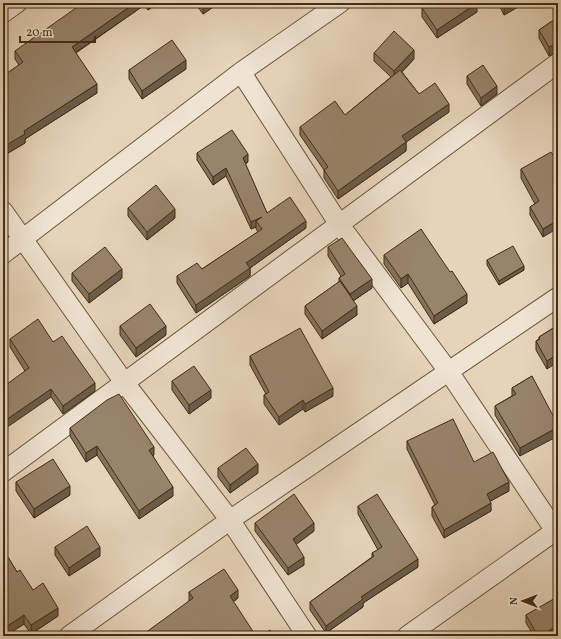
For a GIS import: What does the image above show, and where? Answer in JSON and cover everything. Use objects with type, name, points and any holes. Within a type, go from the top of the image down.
[{"type":"street","points":[[3,13],[17,3]]},
{"type":"street","points":[[3,254],[241,72],[340,3]]},
{"type":"street","points":[[3,472],[558,63]]},
{"type":"street","points":[[241,72],[339,224],[449,372],[557,532],[407,636]]},
{"type":"street","points":[[3,212],[124,382],[230,520],[307,636]]},
{"type":"street","points":[[69,636],[230,520],[558,297]]},
{"type":"building","points":[[83,3],[135,3],[72,47],[97,84],[24,131],[25,134],[3,147],[3,76],[23,62],[15,51]]},
{"type":"building","points":[[199,3],[211,3],[203,8]]},
{"type":"building","points":[[430,3],[477,3],[437,30],[422,8]]},
{"type":"building","points":[[502,3],[510,3],[504,6]]},
{"type":"building","points":[[558,17],[558,44],[549,47],[539,30]]},
{"type":"building","points":[[394,31],[414,50],[394,71],[374,53]]},
{"type":"building","points":[[172,40],[186,60],[142,91],[129,70]]},
{"type":"building","points":[[483,65],[497,86],[481,98],[467,76]]},
{"type":"building","points":[[400,70],[419,94],[435,83],[449,104],[402,136],[406,142],[338,191],[324,170],[328,167],[300,127],[335,101],[345,115]]},
{"type":"building","points":[[232,130],[248,154],[243,158],[267,213],[290,197],[306,221],[246,263],[250,268],[196,305],[177,276],[197,263],[202,269],[262,229],[256,221],[262,217],[251,222],[226,168],[213,177],[197,153]]},
{"type":"building","points":[[551,152],[553,155],[558,152],[558,220],[543,229],[530,207],[539,201],[521,169]]},
{"type":"building","points":[[156,185],[175,209],[147,232],[128,208]]},
{"type":"building","points":[[421,229],[467,294],[434,316],[408,274],[401,279],[384,255]]},
{"type":"building","points":[[342,238],[372,279],[350,294],[339,278],[345,274],[328,247]]},
{"type":"building","points":[[513,246],[524,266],[499,281],[487,260]]},
{"type":"building","points":[[105,247],[122,269],[89,294],[72,273]]},
{"type":"building","points":[[340,281],[357,306],[322,331],[305,306]]},
{"type":"building","points":[[150,304],[166,326],[136,348],[120,326]]},
{"type":"building","points":[[38,319],[53,342],[62,336],[95,383],[63,406],[51,389],[3,422],[3,387],[29,368],[10,339]]},
{"type":"building","points":[[558,325],[558,354],[547,361],[536,341],[540,339],[539,337]]},
{"type":"building","points":[[300,328],[333,388],[305,404],[303,400],[279,417],[264,395],[269,392],[250,356]]},
{"type":"building","points":[[194,366],[211,390],[189,405],[172,381]]},
{"type":"building","points":[[532,376],[558,427],[520,448],[495,406],[516,394],[512,388]]},
{"type":"building","points":[[119,394],[154,447],[149,450],[173,487],[139,511],[97,446],[86,453],[70,428],[107,400]]},
{"type":"building","points":[[453,419],[474,462],[493,452],[509,482],[487,494],[491,503],[444,530],[432,507],[438,503],[407,441]]},
{"type":"building","points":[[246,448],[258,464],[230,485],[218,468]]},
{"type":"building","points":[[53,459],[70,486],[34,509],[16,482]]},
{"type":"building","points":[[294,494],[314,523],[293,539],[304,557],[288,568],[255,523]]},
{"type":"building","points":[[377,494],[418,559],[361,597],[363,599],[326,626],[310,602],[374,556],[372,553],[382,547],[358,506]]},
{"type":"building","points":[[87,526],[100,547],[69,568],[55,547]]},
{"type":"building","points":[[3,549],[17,572],[20,570],[33,590],[43,583],[58,608],[31,625],[24,615],[3,629]]},
{"type":"building","points":[[224,569],[238,590],[230,596],[256,636],[141,636],[193,598],[189,592]]},
{"type":"building","points":[[557,597],[558,625],[538,636],[526,615]]},
{"type":"building","points":[[270,630],[275,636],[262,636]]}]
